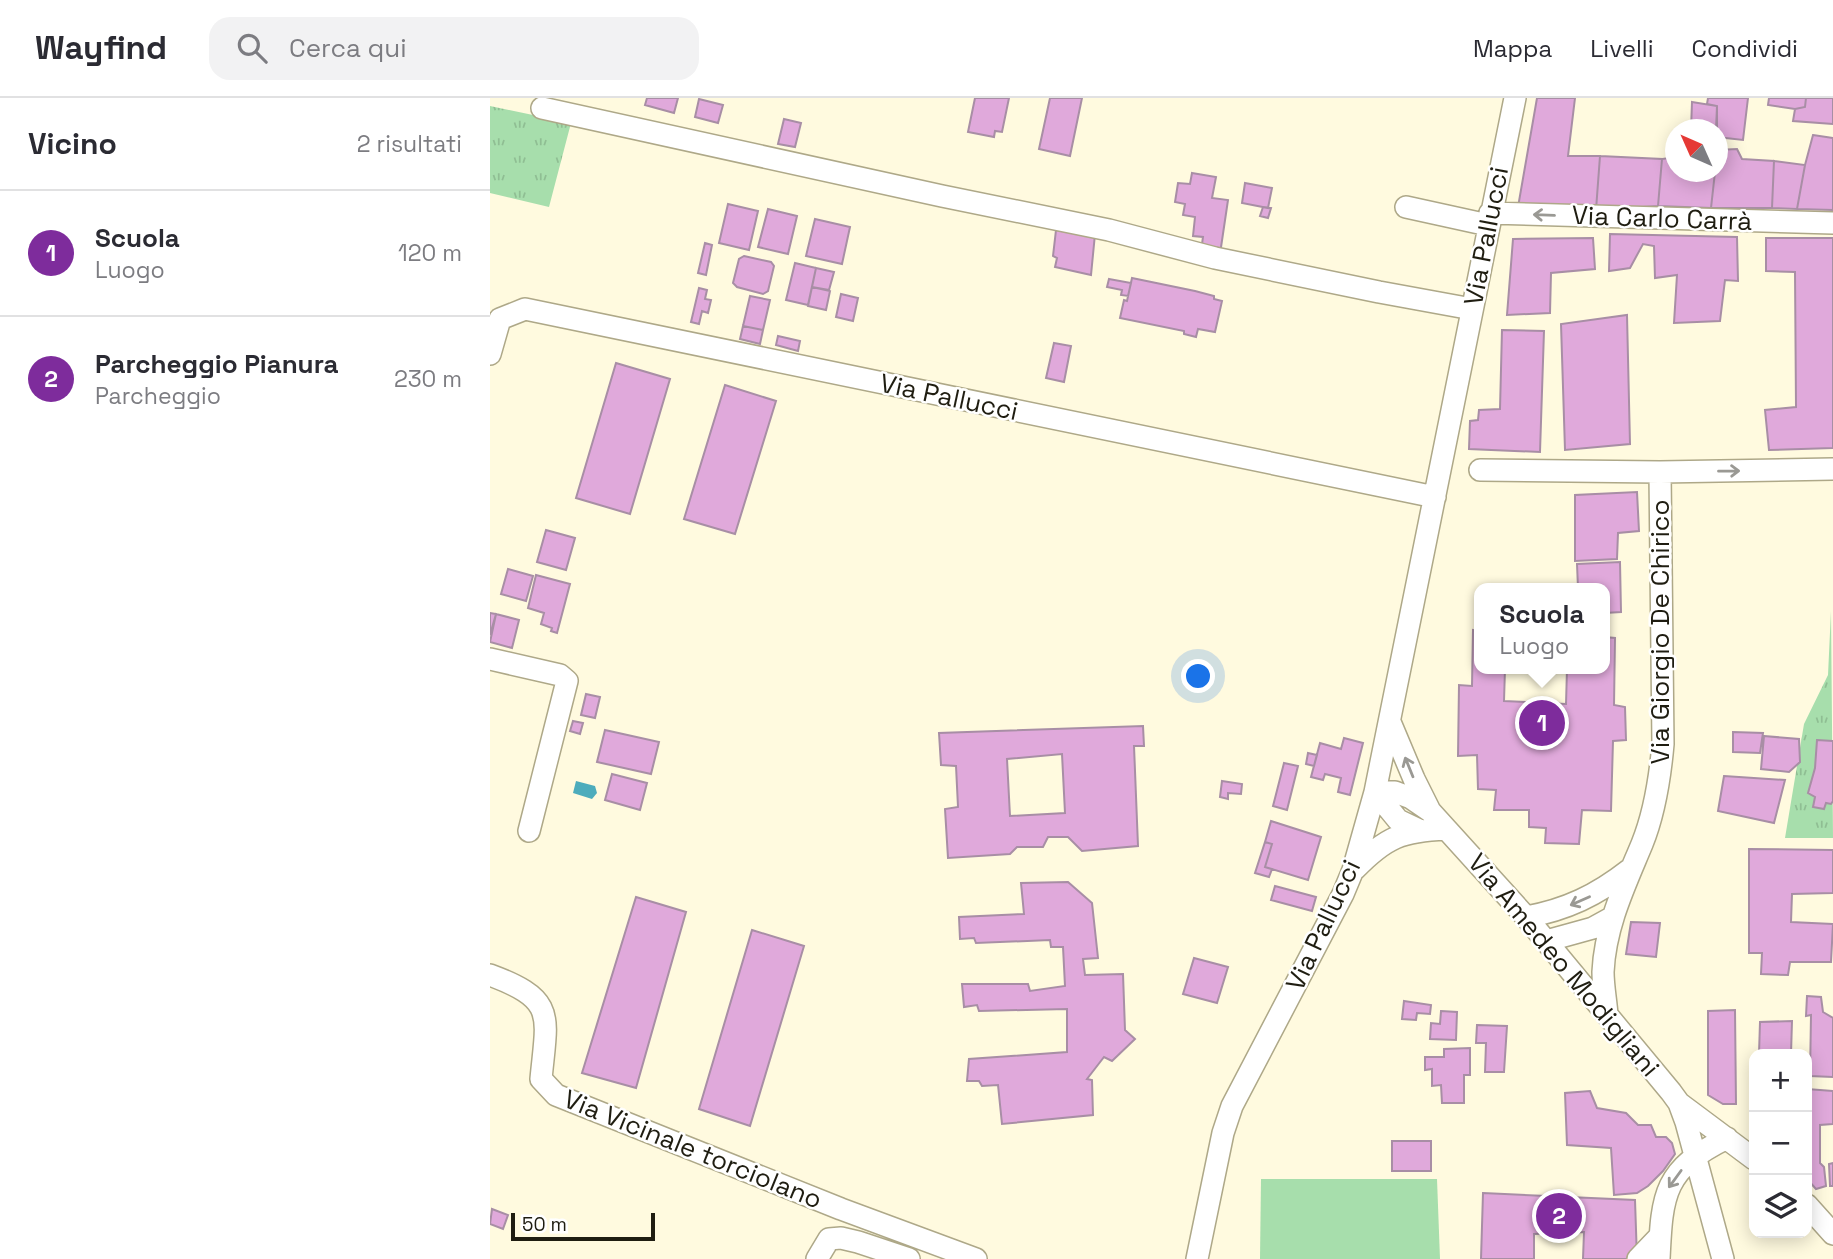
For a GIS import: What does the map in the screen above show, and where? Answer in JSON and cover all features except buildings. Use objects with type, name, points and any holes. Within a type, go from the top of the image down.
[{"type":"street","name":"Via Pallucci","points":[[1197,1259],[1223,1132],[1232,1107],[1353,870],[1375,792],[1515,98]]},
{"type":"street","points":[[542,108],[1109,230],[1215,258],[1472,309]]},
{"type":"street","name":"Via Carlo Carrà","points":[[1406,207],[1489,219],[1833,223]]},
{"type":"street","name":"Via Pallucci","points":[[490,354],[500,319],[525,309],[1435,497]]},
{"type":"street","points":[[1480,470],[1660,472],[1833,469]]},
{"type":"street","name":"Via Giorgio De Chirico","points":[[1607,1015],[1603,972],[1613,917],[1642,842],[1660,775],[1663,744],[1660,472]]},
{"type":"street","points":[[490,659],[560,675],[567,681],[529,831]]},
{"type":"street","name":"Via Amedeo Modigliani","points":[[1390,722],[1430,811]]},
{"type":"street","points":[[1375,792],[1398,820],[1419,830]]},
{"type":"street","name":"Via Amedeo Modigliani","points":[[1375,792],[1395,792],[1411,798],[1430,811],[1526,916],[1679,1103],[1749,1155]]},
{"type":"street","name":"Via Amedeo Modigliani","points":[[1353,870],[1376,848],[1394,838],[1419,830],[1446,829]]},
{"type":"street","points":[[1526,916],[1553,912],[1574,904],[1599,892],[1629,870]]},
{"type":"street","points":[[1546,941],[1593,928],[1613,917]]},
{"type":"street","name":"Via Vicinale torciolano","points":[[490,975],[520,986],[534,997],[542,1010],[546,1026],[541,1079],[556,1095],[841,1209],[976,1259]]},
{"type":"street","name":"Via Amedeo Modigliani","points":[[1679,1103],[1723,1259]]},
{"type":"street","points":[[1659,1259],[1665,1194],[1670,1183],[1695,1155],[1727,1138]]},
{"type":"street","points":[[817,1259],[829,1239],[841,1209]]},
{"type":"street","points":[[1812,1211],[1833,1234]]},
{"type":"street","points":[[1638,1259],[1660,1236]]},
{"type":"street","points":[[829,1239],[850,1240],[909,1259]]},
{"type":"green space","points":[[490,106],[571,123],[549,207],[490,193]]},
{"type":"green space","points":[[1831,611],[1833,838],[1785,838],[1804,724],[1828,675]]},
{"type":"green space","points":[[1261,1179],[1437,1179],[1440,1259],[1260,1259]]},
{"type":"water","points":[[576,781],[595,786],[597,793],[592,799],[573,793]]},
{"type":"place","name":"Scuola","points":[[1542,723]]},
{"type":"place","name":"Parcheggio Pianura","points":[[1559,1216]]}]
